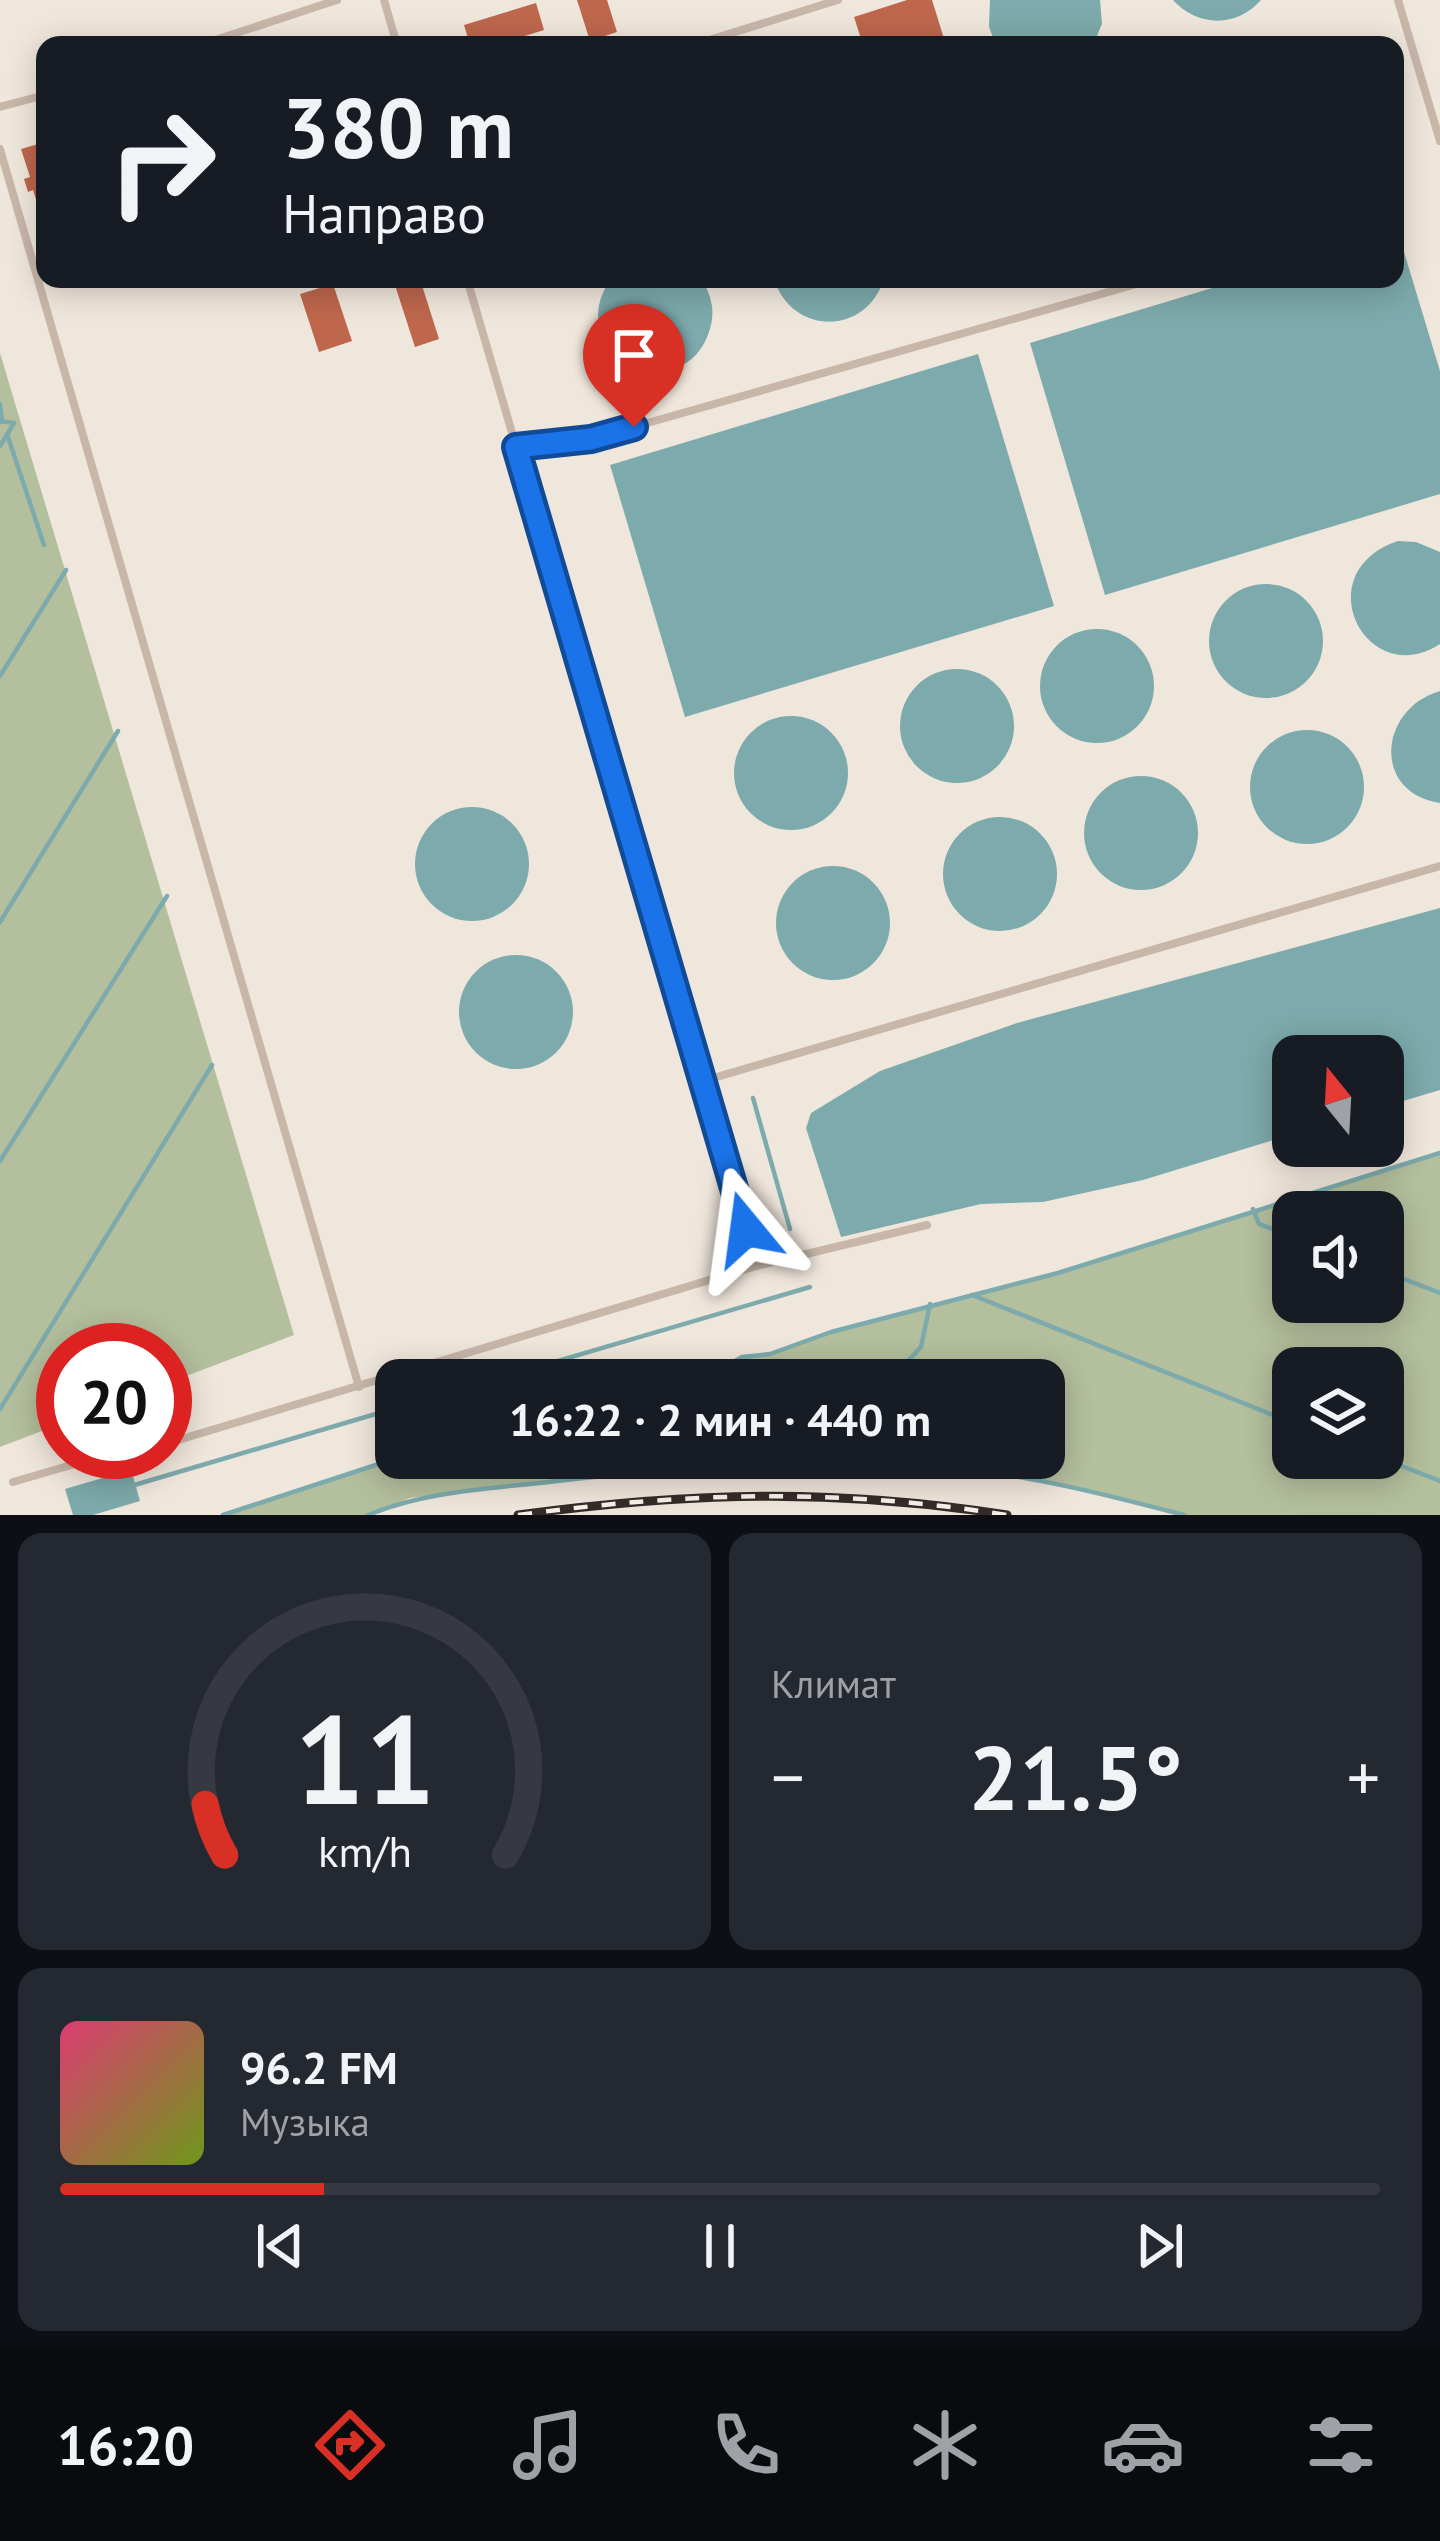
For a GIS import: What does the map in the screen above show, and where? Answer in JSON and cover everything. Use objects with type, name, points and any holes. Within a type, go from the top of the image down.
[{"type":"lane","points":[[227,36],[337,0]]},
{"type":"lane","points":[[384,0],[395,36]]},
{"type":"lane","points":[[722,36],[838,0]]},
{"type":"lane","points":[[1398,0],[1440,141]]},
{"type":"lane","points":[[0,107],[36,97]]},
{"type":"lane","points":[[0,149],[36,273]]},
{"type":"lane","points":[[40,288],[359,1387]]},
{"type":"lane","points":[[469,288],[756,1266]]},
{"type":"lane","points":[[516,447],[591,439],[1122,288]]},
{"type":"lane","points":[[703,1081],[1440,866]]},
{"type":"lane","points":[[192,1436],[756,1266],[927,1225]]},
{"type":"lane","points":[[14,1481],[36,1475]]},
{"type":"green space","points":[[0,353],[294,1335],[192,1374],[192,1323],[36,1323],[36,1433],[0,1447]]},
{"type":"green space","points":[[1440,1153],[1440,1515],[1184,1515],[1022,1479],[1065,1479],[1065,1359],[739,1359],[770,1354],[831,1332],[1058,1273],[1272,1206],[1272,1323],[1404,1323],[1404,1191],[1319,1191]]},
{"type":"green space","points":[[375,1465],[375,1479],[572,1479],[410,1498],[368,1515],[223,1515]]},
{"type":"water","points":[[990,0],[1100,0],[1102,24],[1097,36],[992,36]]},
{"type":"water","points":[[1173,0],[1261,0],[1240,16],[1217,21],[1194,15]]},
{"type":"water","points":[[1404,252],[1440,371],[1440,494],[1105,595],[1030,343],[1212,288],[1404,288]]},
{"type":"water","points":[[607,288],[705,288],[712,318],[695,356],[675,368],[652,370],[630,363],[612,349],[600,329],[599,305]]},
{"type":"water","points":[[778,288],[880,288],[862,311],[829,322],[796,311]]},
{"type":"water","points":[[978,354],[1054,606],[685,717],[610,465]]},
{"type":"water","points":[[1398,541],[1440,552],[1440,644],[1413,655],[1389,653],[1370,641],[1356,622],[1351,600],[1355,577],[1370,556]]},
{"type":"water","points":[[1266,584],[1288,588],[1306,601],[1319,619],[1323,641],[1319,663],[1306,681],[1288,694],[1266,698],[1244,694],[1226,681],[1213,663],[1209,641],[1213,619],[1226,601],[1244,588]]},
{"type":"water","points":[[1097,629],[1119,633],[1137,646],[1150,664],[1154,686],[1150,708],[1137,726],[1119,739],[1097,743],[1075,739],[1057,726],[1044,708],[1040,686],[1044,664],[1057,646],[1075,633]]},
{"type":"water","points":[[957,669],[979,673],[997,686],[1010,704],[1014,726],[1010,748],[997,766],[979,779],[957,783],[935,779],[917,766],[904,748],[900,726],[904,704],[917,686],[935,673]]},
{"type":"water","points":[[1440,691],[1440,803],[1418,796],[1403,784],[1391,750],[1404,715]]},
{"type":"water","points":[[791,716],[813,720],[831,733],[844,751],[848,773],[844,795],[831,813],[813,826],[791,830],[769,826],[751,813],[738,795],[734,773],[738,751],[751,733],[769,720]]},
{"type":"water","points":[[1307,730],[1329,734],[1347,747],[1360,765],[1364,787],[1360,809],[1347,827],[1329,840],[1307,844],[1285,840],[1267,827],[1254,809],[1250,787],[1254,765],[1267,747],[1285,734]]},
{"type":"water","points":[[1141,776],[1163,780],[1181,793],[1194,811],[1198,833],[1194,855],[1181,873],[1163,886],[1141,890],[1119,886],[1101,873],[1088,855],[1084,833],[1088,811],[1101,793],[1119,780]]},
{"type":"water","points":[[472,807],[494,811],[512,824],[525,842],[529,864],[525,886],[512,904],[494,917],[472,921],[450,917],[432,904],[419,886],[415,864],[419,842],[432,824],[450,811]]},
{"type":"water","points":[[1000,817],[1022,821],[1040,834],[1053,852],[1057,874],[1053,896],[1040,914],[1022,927],[1000,931],[978,927],[960,914],[947,896],[943,874],[947,852],[960,834],[978,821]]},
{"type":"water","points":[[833,866],[855,870],[873,883],[886,901],[890,923],[886,945],[873,963],[855,976],[833,980],[811,976],[793,963],[780,945],[776,923],[780,901],[793,883],[811,870]]},
{"type":"water","points":[[1440,908],[1440,1090],[1404,1101],[1404,1035],[1272,1035],[1272,1140],[1143,1180],[1043,1202],[981,1204],[841,1237],[806,1128],[811,1113],[880,1071],[1017,1023]]},
{"type":"water","points":[[516,955],[538,959],[556,972],[569,990],[573,1012],[569,1034],[556,1052],[538,1065],[516,1069],[494,1065],[476,1052],[463,1034],[459,1012],[463,990],[476,972],[494,959]]},
{"type":"water","points":[[99,1479],[134,1479],[140,1501],[93,1515],[73,1515],[65,1489]]},
{"type":"building","points":[[577,0],[607,0],[617,32],[588,36]]},
{"type":"building","points":[[907,0],[932,0],[943,36],[860,36],[854,17]]},
{"type":"building","points":[[536,3],[544,30],[525,36],[467,36],[464,25]]},
{"type":"building","points":[[36,145],[36,200],[24,179],[30,177],[21,149]]},
{"type":"building","points":[[334,288],[352,341],[319,352],[300,294]]},
{"type":"building","points":[[396,288],[423,288],[439,339],[415,347]]},
{"type":"waterway","points":[[0,404],[2,422]]},
{"type":"waterway","points":[[0,421],[14,423],[0,446]]},
{"type":"waterway","points":[[7,434],[44,545]]},
{"type":"waterway","points":[[0,676],[66,570]]},
{"type":"waterway","points":[[0,922],[118,731]]},
{"type":"waterway","points":[[0,1161],[167,896]]},
{"type":"waterway","points":[[0,1409],[212,1065]]},
{"type":"waterway","points":[[753,1098],[790,1229]]},
{"type":"waterway","points":[[739,1359],[1058,1273],[1440,1153]]},
{"type":"waterway","points":[[1253,1209],[1259,1224],[1272,1229]]},
{"type":"waterway","points":[[1404,1279],[1440,1293]]},
{"type":"waterway","points":[[565,1359],[810,1287]]},
{"type":"waterway","points":[[972,1295],[1272,1415]]},
{"type":"waterway","points":[[910,1359],[921,1347],[930,1304]]},
{"type":"waterway","points":[[131,1486],[375,1414]]},
{"type":"waterway","points":[[368,1515],[415,1500],[485,1489],[657,1471],[808,1464],[988,1472],[1184,1515]]},
{"type":"waterway","points":[[223,1515],[375,1465]]},
{"type":"waterway","points":[[1404,1467],[1440,1481]]},
{"type":"railway","points":[[518,1515],[763,1496],[883,1500],[1007,1515]]},
{"type":"route","points":[[634,427],[591,439],[516,447],[746,1229]]}]
